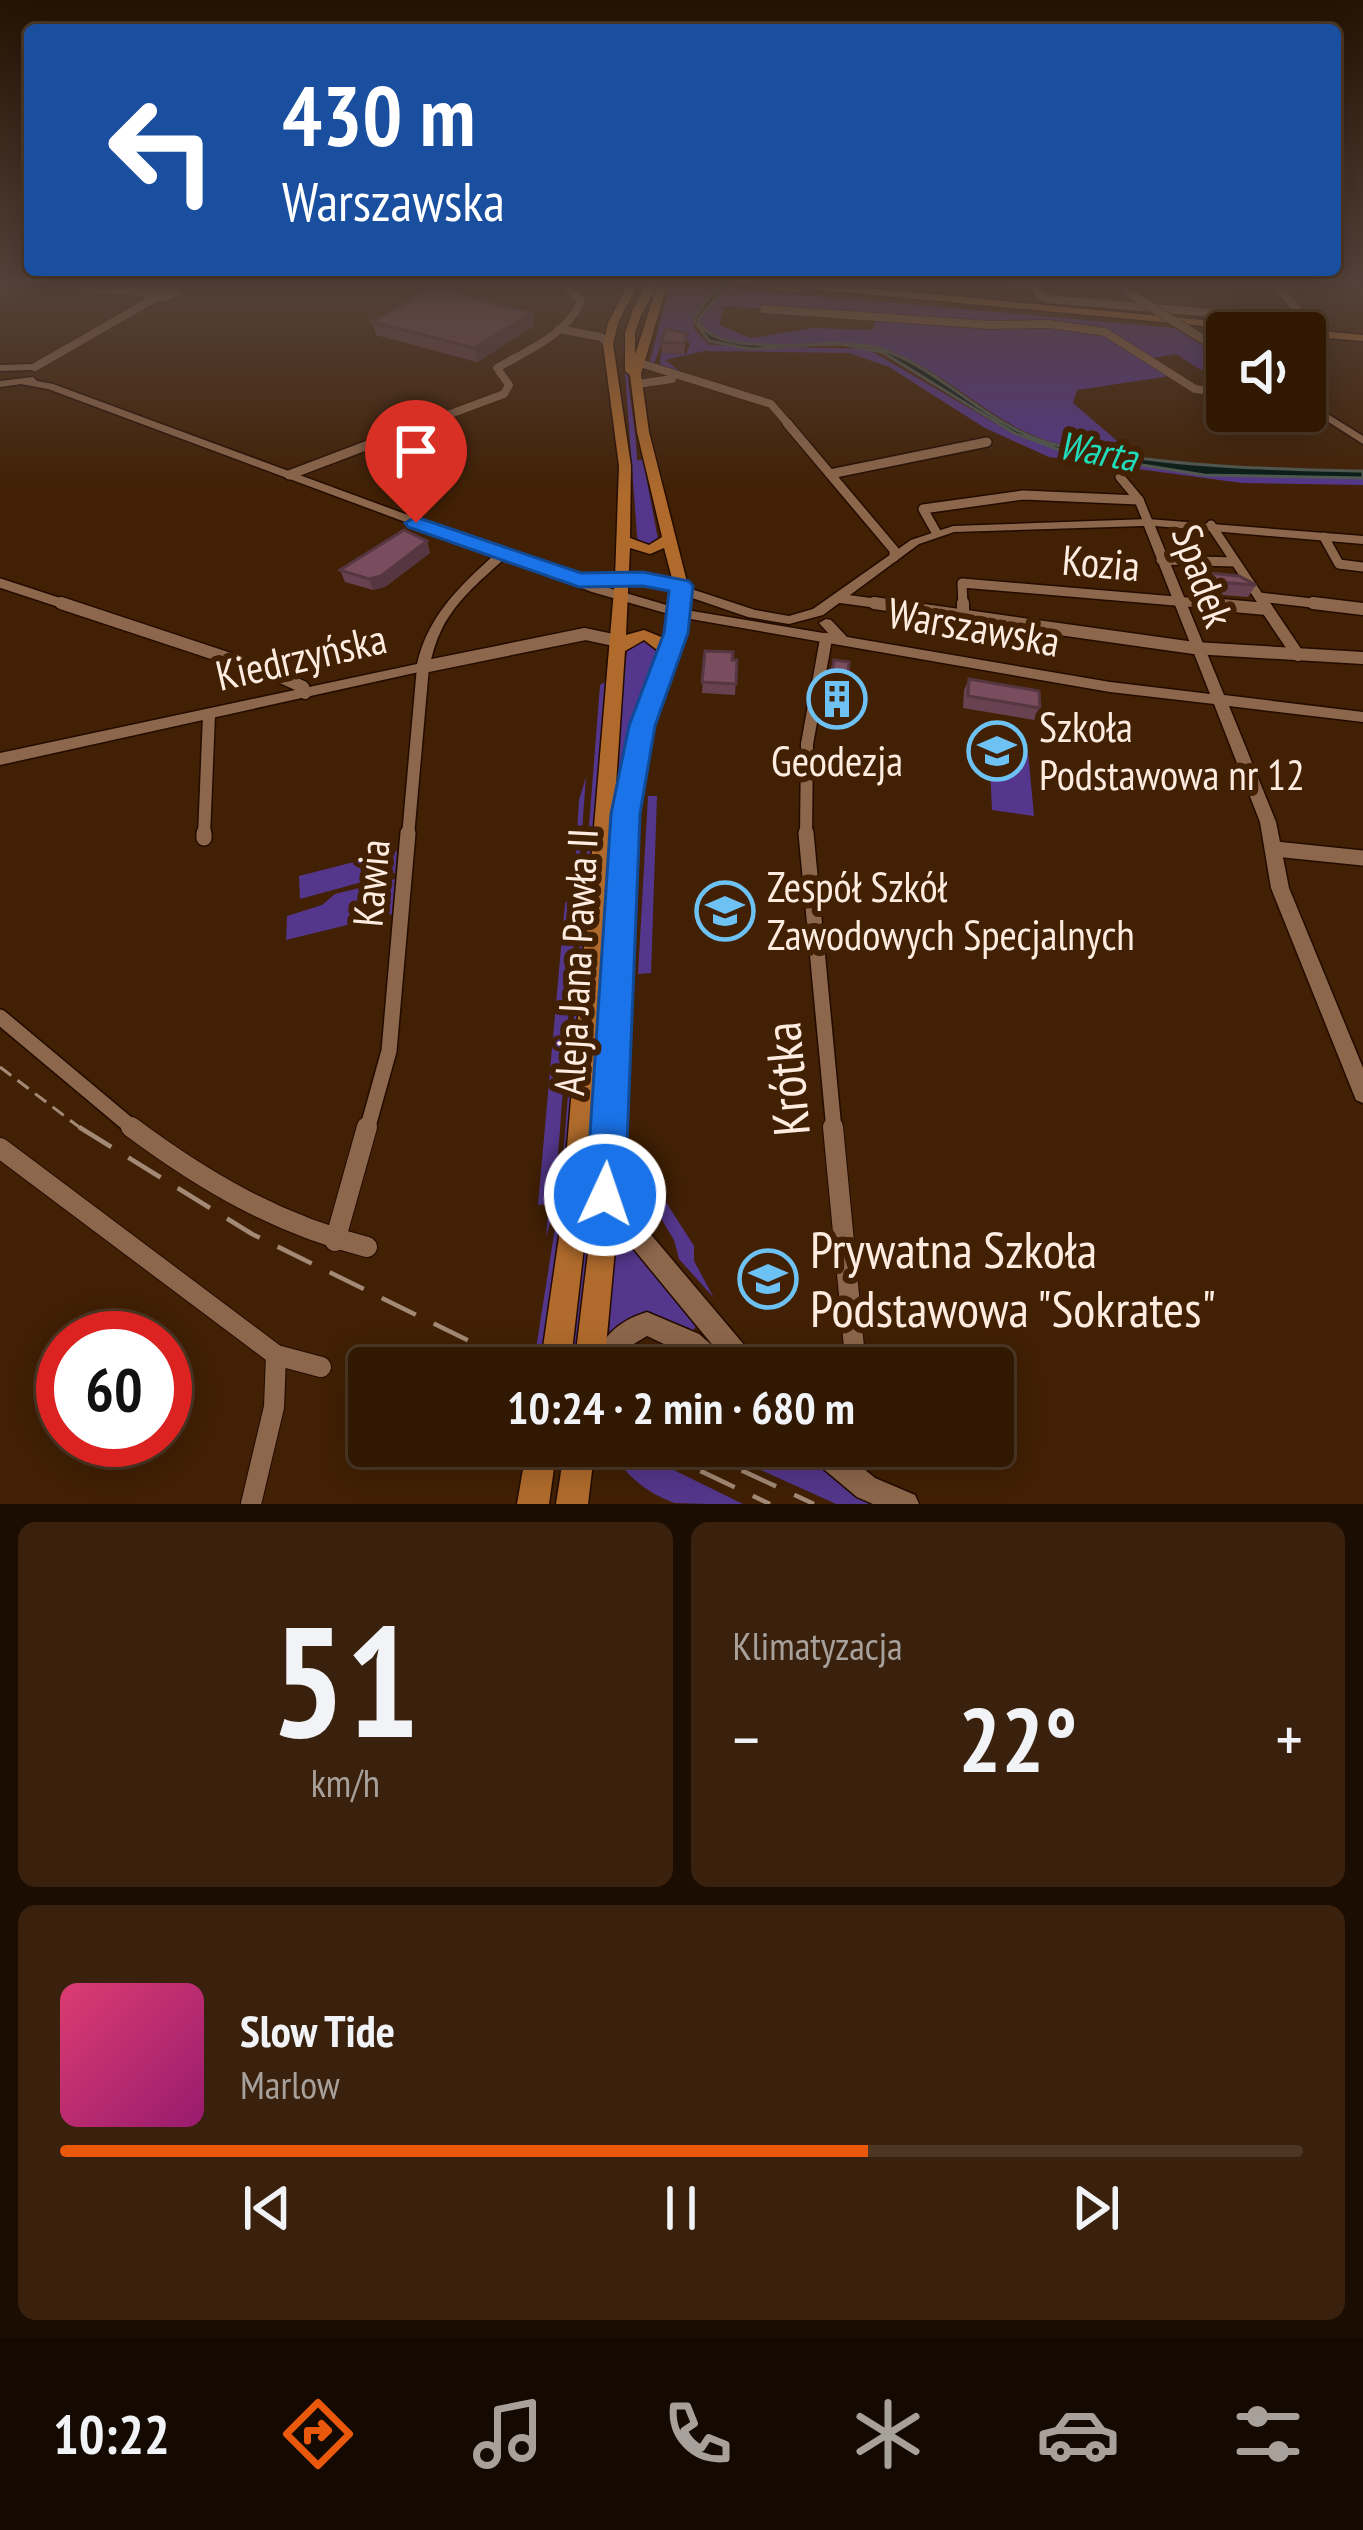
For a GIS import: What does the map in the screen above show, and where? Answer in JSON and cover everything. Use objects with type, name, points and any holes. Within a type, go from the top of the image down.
[{"type":"main road","name":"Aleja Jana Pawła II","points":[[558,1347],[573,1229],[621,598],[625,466],[610,354]]},
{"type":"main road","name":"Aleja Jana Pawła II","points":[[618,402],[619,354]]},
{"type":"main road","points":[[628,354],[630,371],[637,374]]},
{"type":"main road","name":"Aleja Jana Pawła II","points":[[591,1347],[607,1162],[626,814],[642,726],[679,613],[671,538],[637,374],[639,354]]},
{"type":"main road","points":[[623,550],[650,550],[671,538]]},
{"type":"main road","points":[[618,645],[645,634],[672,642]]},
{"type":"main road","points":[[533,1504],[539,1467]]},
{"type":"main road","points":[[572,1504],[577,1467]]},
{"type":"street","points":[[7,377],[38,370],[62,354]]},
{"type":"street","points":[[289,475],[504,394],[509,385],[497,368],[519,354]]},
{"type":"street","points":[[1140,354],[1192,387],[1206,389]]},
{"type":"street","points":[[7,377],[38,370]]},
{"type":"street","name":"Warszawska","points":[[38,370],[50,386]]},
{"type":"street","points":[[637,374],[679,379],[771,404],[894,550],[894,557]]},
{"type":"street","points":[[637,374],[679,379]]},
{"type":"street","name":"Warszawska","points":[[7,377],[50,386],[502,554],[585,579],[621,598],[679,613],[832,634],[1217,702],[1363,717]]},
{"type":"street","points":[[1326,417],[1363,441]]},
{"type":"street","points":[[830,473],[987,442]]},
{"type":"street","name":"Spadek","points":[[1120,477],[1139,500],[1148,522],[1275,849],[1280,888],[1363,1093]]},
{"type":"street","points":[[936,532],[922,509],[1023,495],[1139,500]]},
{"type":"street","points":[[832,602],[936,532],[1034,523],[1148,522],[1363,540]]},
{"type":"street","points":[[1211,525],[1298,655]]},
{"type":"street","points":[[880,535],[915,542]]},
{"type":"street","points":[[1324,537],[1342,565],[1363,567]]},
{"type":"street","points":[[585,579],[623,550]]},
{"type":"street","name":"Kawia","points":[[335,1241],[389,1052],[427,642],[442,612],[502,554]]},
{"type":"street","points":[[1161,560],[1235,562]]},
{"type":"street","name":"Warszawska","points":[[585,579],[675,585],[754,614],[789,620],[832,602]]},
{"type":"street","points":[[0,583],[272,674],[303,687],[305,693]]},
{"type":"street","name":"Kozia","points":[[963,616],[962,583],[1267,609]]},
{"type":"street","points":[[621,598],[641,587],[675,585]]},
{"type":"street","points":[[642,603],[666,599],[675,585]]},
{"type":"street","points":[[1259,597],[1362,610]]},
{"type":"street","points":[[832,602],[1194,648],[1363,658]]},
{"type":"street","points":[[832,602],[832,634]]},
{"type":"street","points":[[672,642],[709,618]]},
{"type":"street","name":"Kiedrzyńska","points":[[0,759],[585,634],[618,645]]},
{"type":"street","name":"Krótka","points":[[832,634],[807,745],[805,812],[854,1347]]},
{"type":"street","points":[[204,838],[209,715]]},
{"type":"street","points":[[1275,849],[1363,858]]},
{"type":"street","points":[[0,1017],[197,1174],[312,1235],[367,1247]]},
{"type":"street","points":[[0,1148],[60,1198],[275,1354],[321,1367]]},
{"type":"street","points":[[607,1162],[640,1239],[730,1347]]},
{"type":"street","points":[[610,1347],[624,1334],[647,1324],[695,1347]]},
{"type":"street","points":[[251,1504],[274,1407],[275,1354]]},
{"type":"street","points":[[846,1467],[866,1488],[906,1504]]},
{"type":"shaded area","points":[[624,354],[627,354],[637,460],[643,460],[658,539],[649,547],[638,543]]},
{"type":"shaded area","points":[[661,354],[690,354],[665,360],[681,372],[660,366]]},
{"type":"shaded area","points":[[852,354],[877,354],[1005,429],[1068,453],[1204,474],[1363,478],[1363,485],[1242,483],[1049,457],[985,428],[889,367]]},
{"type":"shaded area","points":[[896,354],[1175,354],[1152,358],[1170,376],[1077,390],[1073,403],[1137,458],[1042,439]]},
{"type":"shaded area","points":[[1176,354],[1206,354],[1206,369],[1201,370]]},
{"type":"shaded area","points":[[640,637],[658,646],[640,693],[618,806],[597,1197],[579,1347],[567,1347],[616,726],[628,646]]},
{"type":"shaded area","points":[[605,682],[563,1237],[546,1347],[536,1347],[560,1196],[600,685]]},
{"type":"shaded area","points":[[989,746],[1028,752],[1034,816],[992,810]]},
{"type":"shaded area","points":[[586,777],[554,1210],[546,1237],[549,1204],[538,1205],[565,903],[573,898],[579,800]]},
{"type":"shaded area","points":[[648,796],[657,796],[651,973],[638,974]]},
{"type":"shaded area","points":[[397,851],[395,873],[300,899],[299,876]]},
{"type":"shaded area","points":[[395,879],[392,914],[286,940],[287,916],[322,905],[335,894]]},
{"type":"shaded area","points":[[641,1185],[655,1185],[694,1246],[694,1261],[714,1298],[679,1259],[674,1240]]},
{"type":"shaded area","points":[[615,1229],[699,1321],[691,1334],[651,1318],[609,1332]]},
{"type":"shaded area","points":[[623,1467],[668,1467],[743,1504],[675,1503]]},
{"type":"shaded area","points":[[754,1467],[826,1467],[874,1504],[836,1504]]},
{"type":"water","points":[[886,354],[919,367],[1016,430],[1057,445],[1179,463],[1363,471],[1363,478],[1204,475],[1068,453],[1014,433]]},
{"type":"building","points":[[404,530],[427,541],[381,576],[369,579],[340,570]]},
{"type":"building","points":[[1199,572],[1239,576],[1256,585],[1204,581]]},
{"type":"building","points":[[705,651],[733,652],[736,684],[702,682]]},
{"type":"building","name":"Geodezja","points":[[834,660],[849,662],[845,711],[826,707]]},
{"type":"building","points":[[969,679],[1039,691],[1040,708],[968,696]]},
{"type":"railway","points":[[0,1067],[79,1127]]},
{"type":"railway","points":[[79,1127],[252,1234],[481,1347]]},
{"type":"railway","points":[[79,1127],[83,1130]]},
{"type":"railway","points":[[692,1467],[770,1504]]},
{"type":"railway","points":[[734,1467],[814,1504]]},
{"type":"place","name":"Geodezja","points":[[837,699]]},
{"type":"place","name":"Szkoła Podstawowa nr 12","points":[[997,751]]},
{"type":"place","name":"Zespół Szkół Zawodowych Specjalnych","points":[[725,911]]},
{"type":"place","name":"Prywatna Szkoła Podstawowa \"Sokrates\"","points":[[768,1279]]},
{"type":"route","points":[[416,523],[579,580],[643,579],[681,586],[676,633],[642,726],[629,787],[605,1195]]},
{"type":"water label","name":"Warta","points":[[1098,451]]}]
